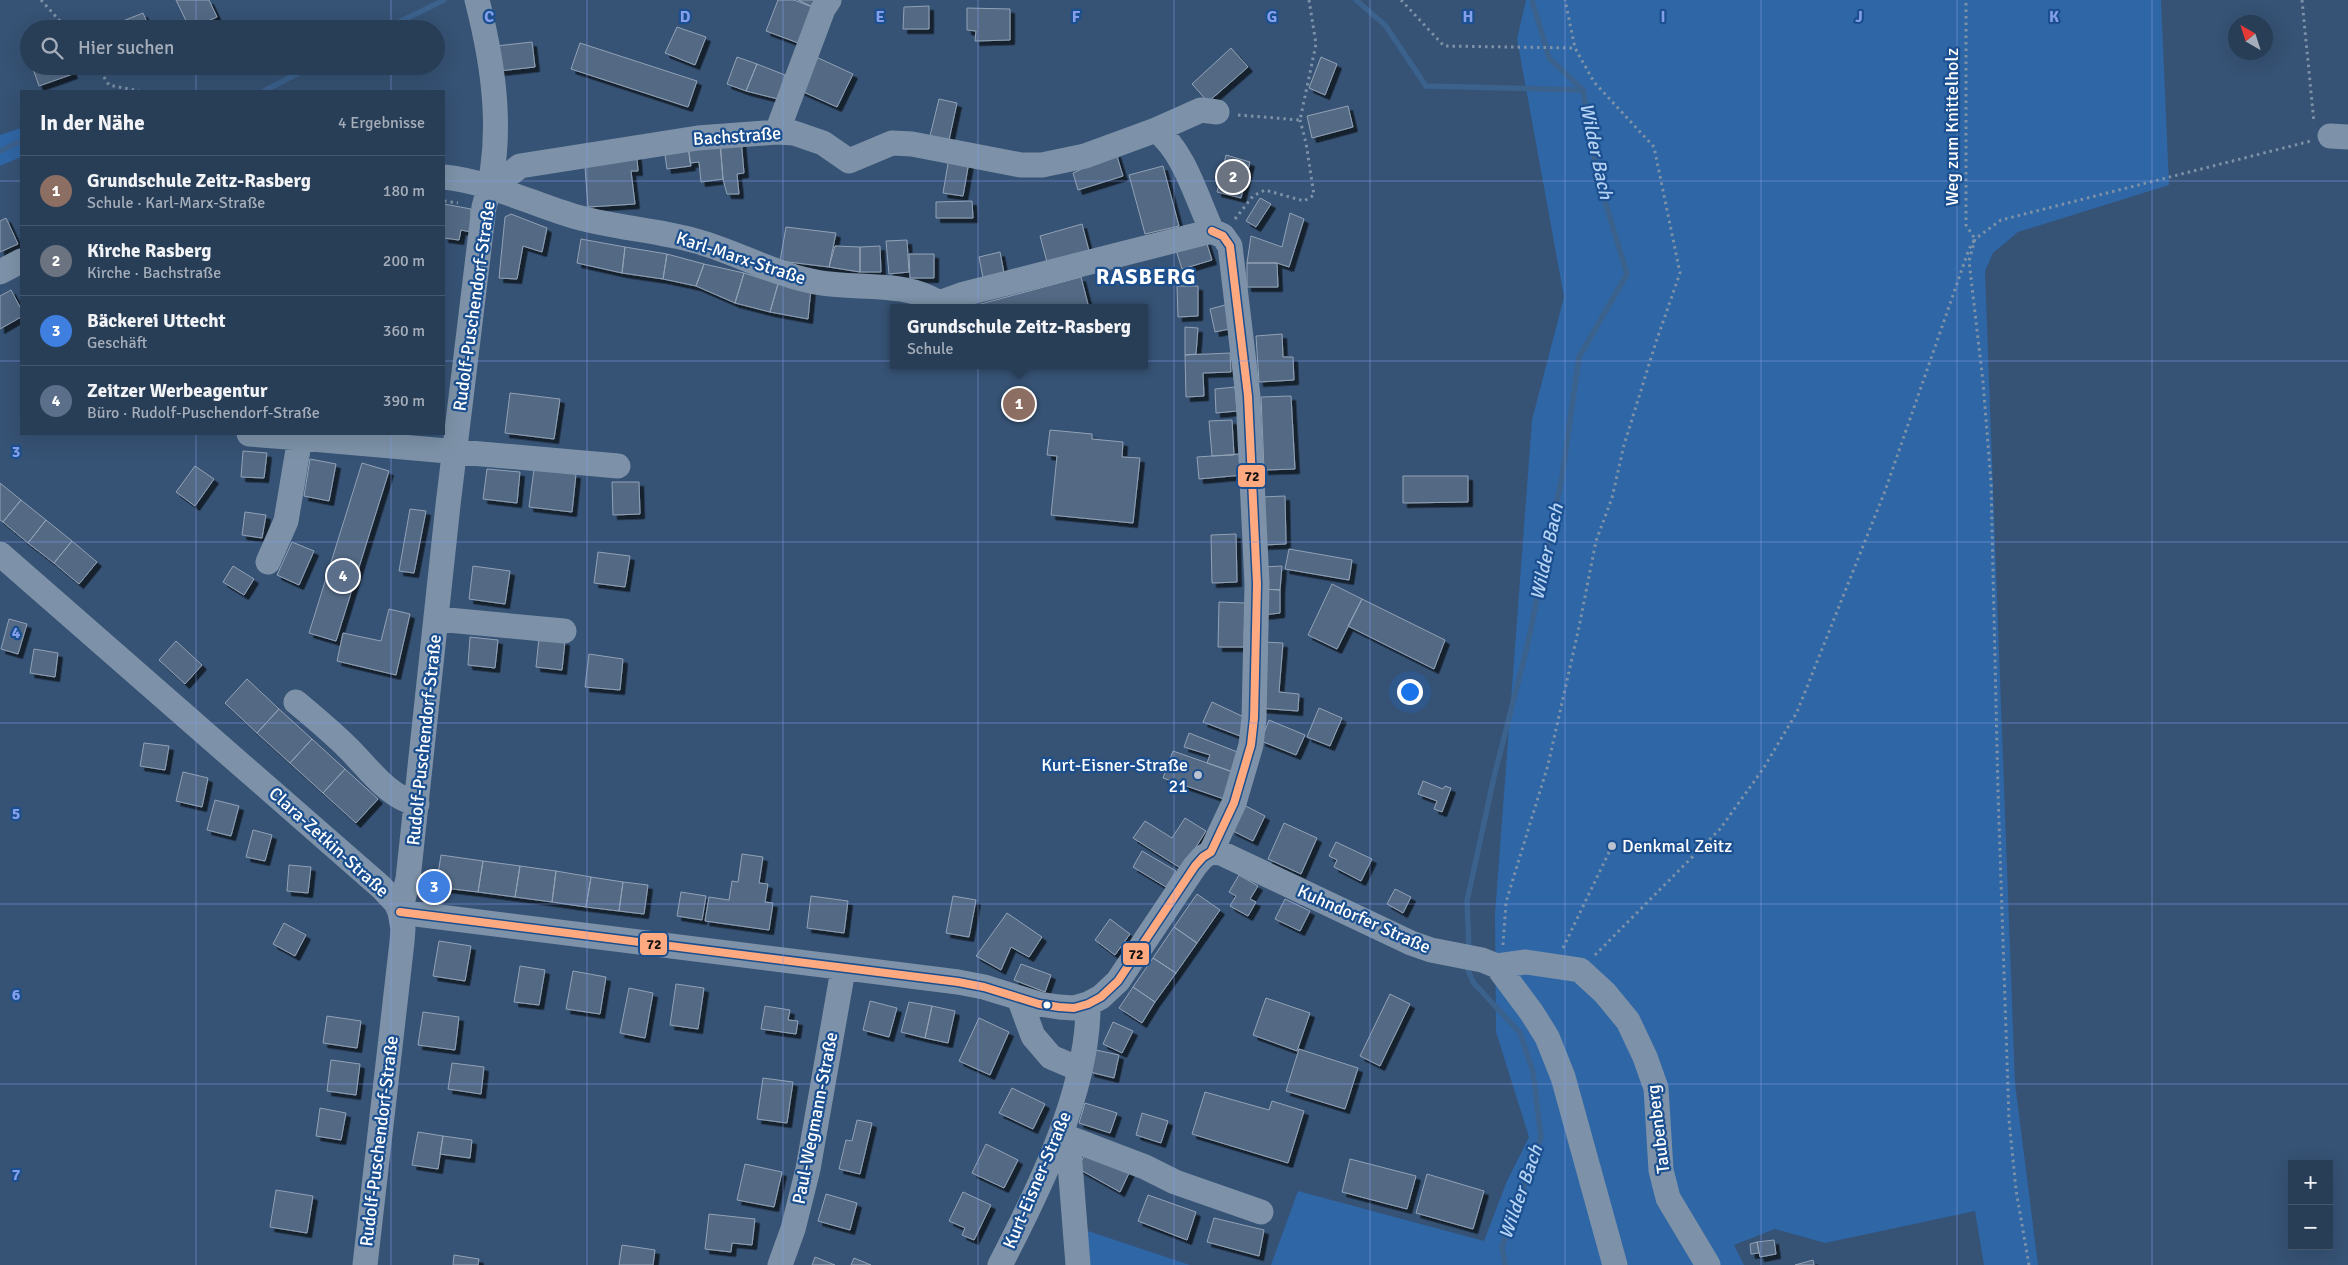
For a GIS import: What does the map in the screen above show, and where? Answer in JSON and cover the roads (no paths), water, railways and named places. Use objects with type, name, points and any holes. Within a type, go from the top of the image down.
[{"type":"street","name":"Rudolf-Puschendorf-Straße","points":[[365,1265],[402,942],[403,928],[400,912],[408,879],[484,207],[490,189],[496,114],[484,27],[477,0]]},
{"type":"street","points":[[777,132],[823,9],[829,0]]},
{"type":"street","name":"Bachstraße","points":[[490,189],[520,166],[698,138],[777,132],[794,133],[823,143],[849,161],[892,143],[912,144],[1021,165],[1042,165],[1085,156],[1156,130],[1201,110],[1217,112]]},
{"type":"street","points":[[1088,1004],[1101,997],[1118,981],[1195,866],[1203,857],[1211,852],[1234,803],[1251,745],[1254,718],[1258,584],[1248,396],[1230,246],[1223,236],[1212,231],[1177,153],[1166,137],[1156,130]]},
{"type":"street","name":"Karl-Marx-Straße","points":[[445,177],[470,182],[592,221],[694,240],[721,248],[780,273],[805,280],[843,286],[911,290],[928,296],[938,304]]},
{"type":"street","name":"Karl-Marx-Straße","points":[[945,304],[974,292],[1212,231]]},
{"type":"street","points":[[0,272],[20,261]]},
{"type":"street","points":[[262,435],[618,466]]},
{"type":"street","points":[[268,562],[286,521],[300,438]]},
{"type":"street","name":"Clara-Zetkin-Straße","points":[[0,554],[381,887],[396,903],[400,912],[843,970],[958,982],[1059,1007],[1074,1008],[1088,1004]]},
{"type":"street","points":[[437,619],[564,631]]},
{"type":"street","points":[[296,702],[348,748],[394,795],[406,802],[417,804]]},
{"type":"street","name":"Kuhndorfer Straße","points":[[1211,852],[1221,853],[1386,933],[1431,950],[1480,961]]},
{"type":"street","points":[[1480,961],[1546,1037],[1563,1077],[1615,1265]]},
{"type":"street","name":"Taubenberg","points":[[1480,961],[1526,962],[1580,970],[1605,993],[1628,1021],[1645,1057],[1656,1088],[1662,1170],[1668,1198],[1708,1265]]},
{"type":"street","name":"Paul-Wegmann-Straße","points":[[780,1265],[793,1229],[808,1169],[843,970]]},
{"type":"street","points":[[1019,998],[1033,1036],[1052,1057],[1079,1069]]},
{"type":"street","name":"Kurt-Eisner-Straße","points":[[1000,1265],[1061,1135],[1088,1030],[1088,1004]]},
{"type":"street","points":[[1061,1135],[1145,1167],[1175,1182],[1261,1212]]},
{"type":"street","points":[[1061,1135],[1069,1151],[1078,1265]]},
{"type":"waterway","name":"Wilder Bach","points":[[403,20],[444,0]]},
{"type":"waterway","name":"Wilder Bach","points":[[1356,0],[1385,25],[1426,86],[1583,90]]},
{"type":"waterway","points":[[1532,0],[1549,58],[1583,90]]},
{"type":"waterway","name":"Wilder Bach","points":[[266,90],[295,75]]},
{"type":"waterway","name":"Wilder Bach","points":[[1469,951],[1467,901],[1494,777],[1527,647],[1562,477],[1579,357],[1627,274],[1598,178],[1583,90]]},
{"type":"waterway","name":"Wilder Bach","points":[[0,151],[20,141]]},
{"type":"waterway","name":"Wilder Bach","points":[[1469,962],[1468,970],[1473,982],[1520,1033],[1533,1072],[1541,1137],[1502,1247],[1505,1265]]},
{"type":"place","name":"Kirche Rasberg","points":[[1233,177]]},
{"type":"place","name":"Grundschule Zeitz-Rasberg","points":[[1019,404]]},
{"type":"place","name":"Zeitzer Werbeagentur","points":[[343,576]]},
{"type":"place","name":"Kurt-Eisner-Straße 21","points":[[1198,775]]},
{"type":"place","name":"Denkmal Zeitz","points":[[1612,846]]},
{"type":"place","name":"Bäckerei Uttecht","points":[[434,887]]},
{"type":"district","name":"RASBERG","points":[[1146,276]]}]
